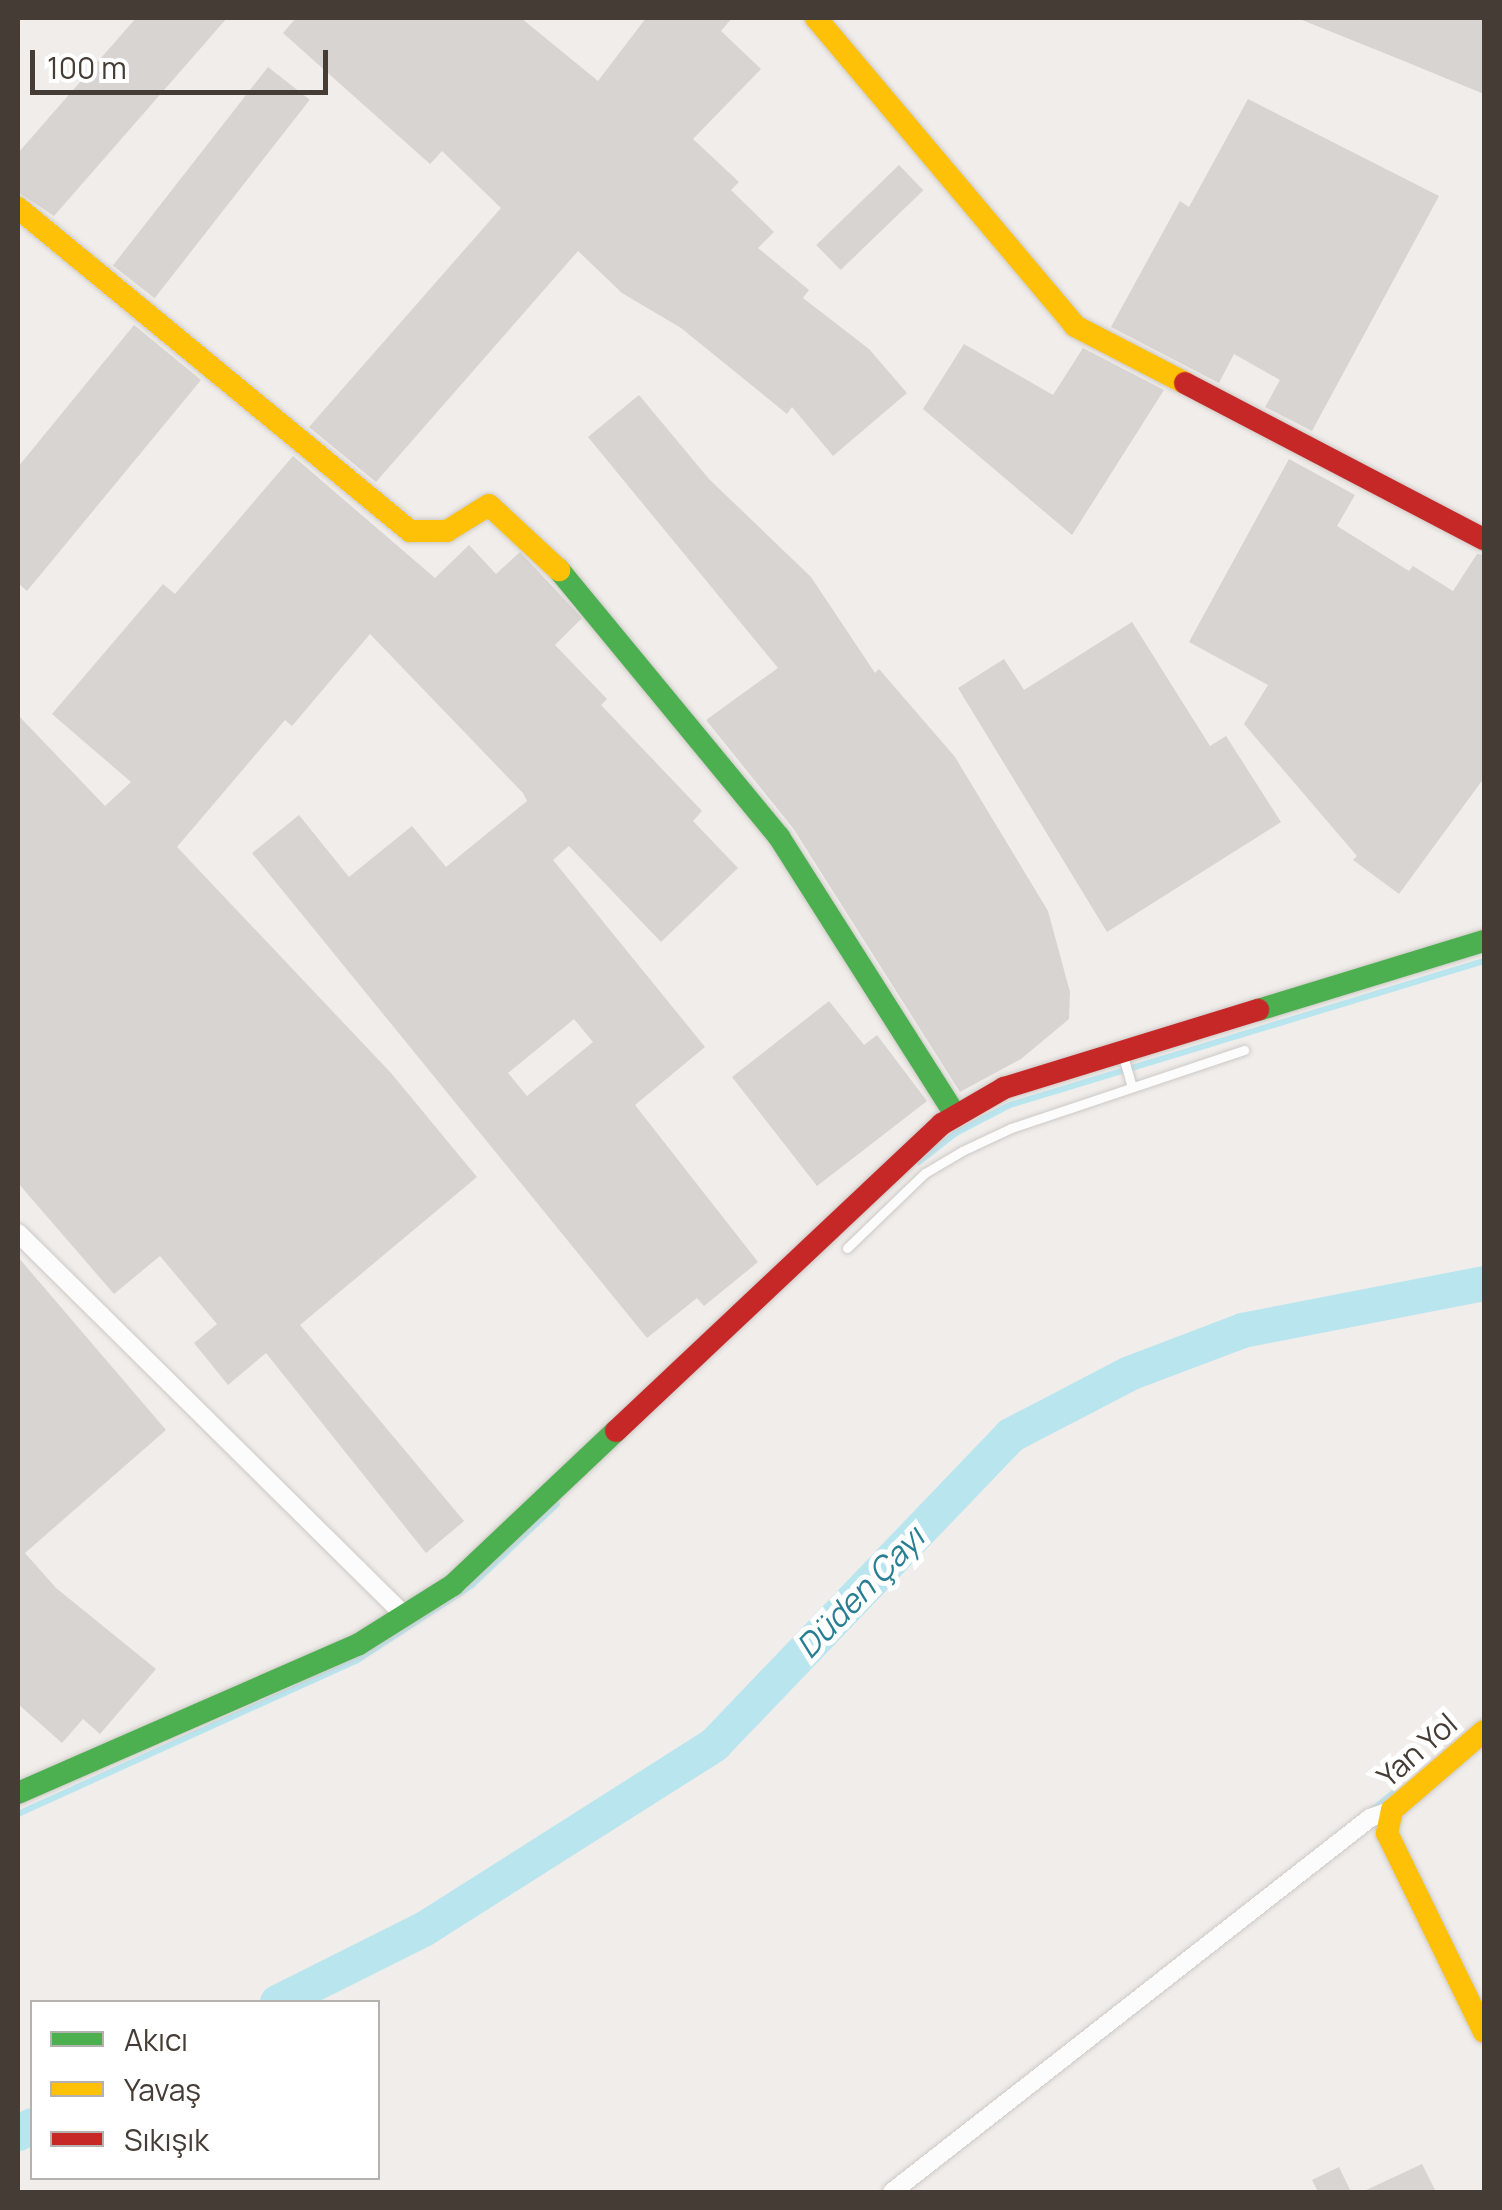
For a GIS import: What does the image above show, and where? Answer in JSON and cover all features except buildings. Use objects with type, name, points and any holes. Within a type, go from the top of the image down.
[{"type":"street","points":[[816,18],[1075,326],[1484,539]]},
{"type":"street","points":[[18,208],[410,531],[447,530],[489,505],[508,516],[597,610],[734,777],[875,982],[956,1116]]},
{"type":"street","points":[[18,1793],[358,1644],[453,1585],[956,1116],[1004,1088],[1484,941]]},
{"type":"street","points":[[18,1233],[404,1615]]},
{"type":"street","name":"Yan Yol","points":[[1484,1731],[1392,1810],[1387,1833],[1395,1858],[1484,2032]]},
{"type":"street","points":[[892,2192],[1370,1818],[1392,1810]]},
{"type":"lane","points":[[847,1248],[924,1173],[952,1156],[1130,1082],[1244,1050]]},
{"type":"lane","points":[[1122,1053],[1130,1082]]},
{"type":"waterway","points":[[919,1162],[956,1133],[1010,1105],[1484,961]]},
{"type":"waterway","name":"Düden Çayı","points":[[281,2000],[423,1929],[714,1744],[1010,1435],[1129,1373],[1242,1330],[1484,1283]]},
{"type":"waterway","points":[[18,1814],[356,1661],[472,1585],[557,1504]]},
{"type":"waterway","points":[[1372,1810],[1393,1793]]},
{"type":"waterway","name":"Düden Çayı","points":[[18,2133],[30,2126]]},
{"type":"traffic: fast","points":[[559,570],[779,837],[956,1116]]},
{"type":"traffic: fast","points":[[1258,1010],[1484,941]]},
{"type":"traffic: fast","points":[[18,1793],[359,1644],[453,1585],[616,1431]]},
{"type":"traffic: slow","points":[[816,18],[1075,326],[1185,383]]},
{"type":"traffic: slow","points":[[18,208],[410,531],[447,531],[489,505],[559,570]]},
{"type":"traffic: slow","points":[[1484,1731],[1392,1810],[1387,1833],[1484,2032]]},
{"type":"traffic: jam","points":[[1185,383],[1484,539]]},
{"type":"traffic: jam","points":[[616,1431],[942,1124],[1004,1088],[1258,1010]]}]
